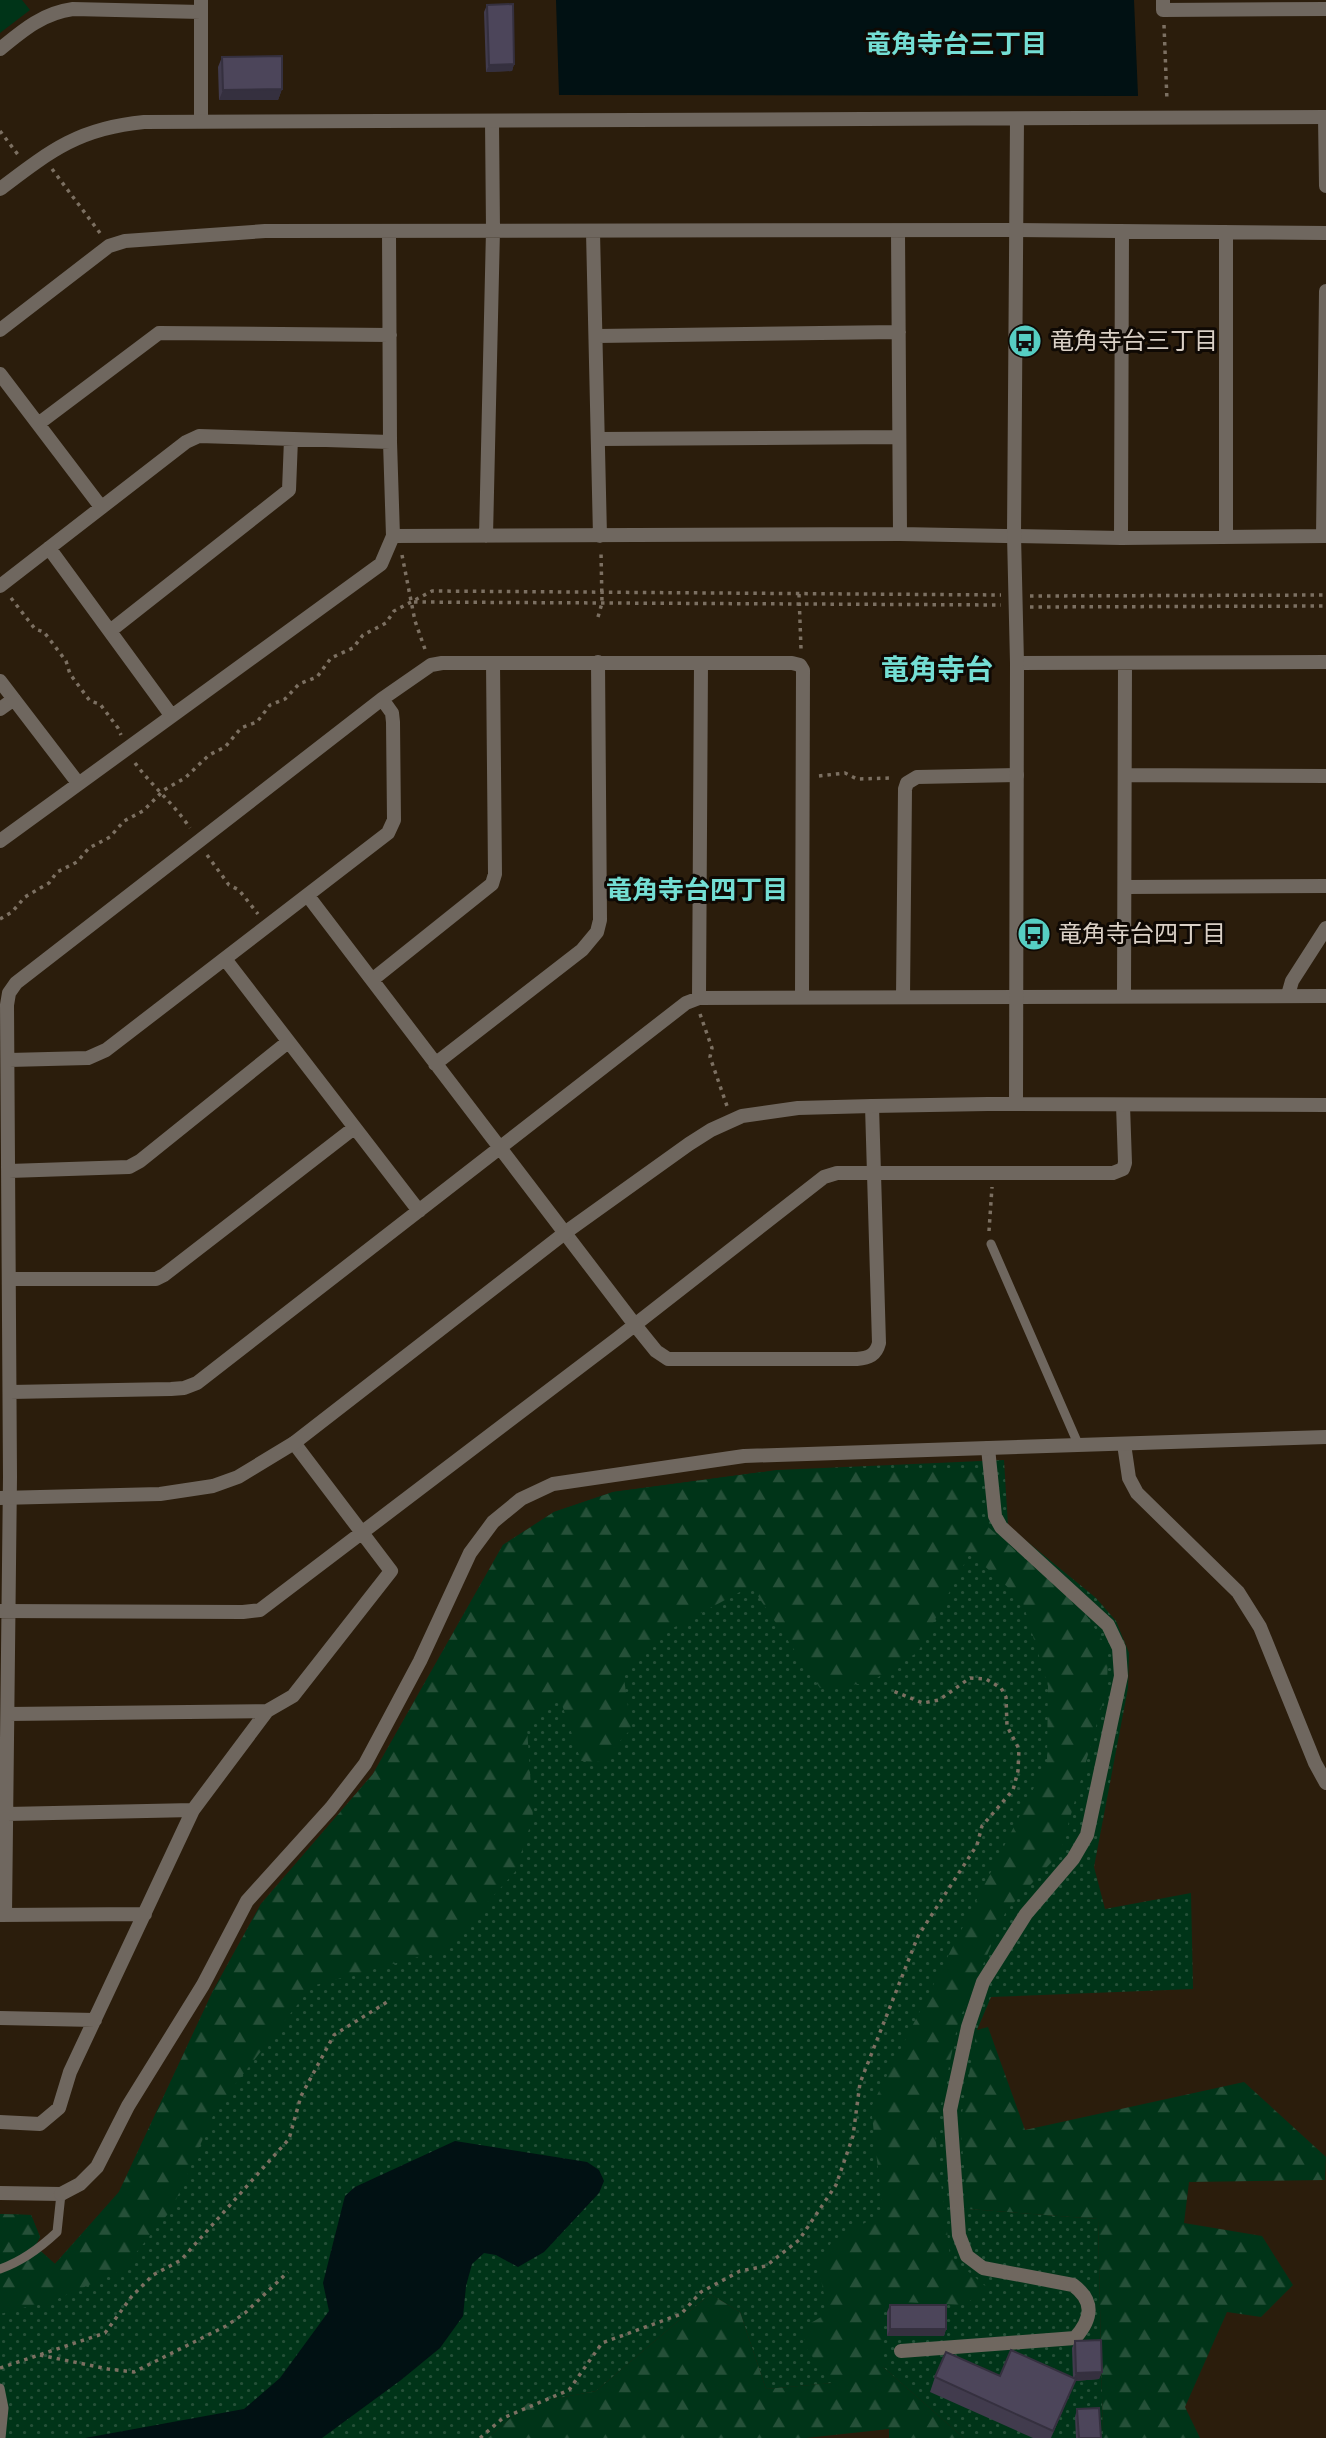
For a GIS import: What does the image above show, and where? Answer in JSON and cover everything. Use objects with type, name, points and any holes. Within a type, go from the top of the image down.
[{"type":"street","points":[[1163,5],[1266,5],[1326,9]]},
{"type":"street","points":[[0,49],[34,22],[56,11],[201,6],[201,121]]},
{"type":"street","points":[[0,189],[64,143],[92,131],[134,123],[1167,117],[1325,117],[1326,186]]},
{"type":"street","points":[[1016,1104],[1017,663],[1014,535],[1017,119]]},
{"type":"street","points":[[486,536],[493,230],[492,121]]},
{"type":"street","points":[[0,330],[109,246],[125,241],[265,231],[1016,230],[1326,233]]},
{"type":"street","points":[[1121,538],[1122,231]]},
{"type":"street","points":[[0,841],[381,564],[393,536],[389,232]]},
{"type":"street","points":[[593,232],[600,536]]},
{"type":"street","points":[[898,232],[900,534]]},
{"type":"street","points":[[1226,232],[1226,537]]},
{"type":"street","points":[[393,536],[1324,536],[1326,291]]},
{"type":"street","points":[[597,336],[899,332]]},
{"type":"street","points":[[38,424],[159,333],[390,335]]},
{"type":"street","points":[[0,374],[101,507]]},
{"type":"street","points":[[0,586],[186,442],[199,436],[390,442]]},
{"type":"street","points":[[599,439],[899,437]]},
{"type":"street","points":[[110,631],[289,489],[291,439]]},
{"type":"street","points":[[49,548],[171,715]]},
{"type":"street","points":[[435,1064],[582,950],[597,932],[600,920],[598,662]]},
{"type":"street","points":[[1017,663],[1326,662]]},
{"type":"street","points":[[372,980],[492,884],[495,874],[493,663]]},
{"type":"street","points":[[699,998],[701,663]]},
{"type":"street","points":[[145,1914],[3,1915],[8,1714],[4,1611],[5,1498],[10,1392],[7,1005],[9,993],[16,983],[382,699],[431,665],[792,663],[800,665],[803,670],[802,997]]},
{"type":"street","points":[[1124,997],[1125,663]]},
{"type":"street","points":[[0,681],[78,783]]},
{"type":"street","points":[[0,709],[14,699]]},
{"type":"street","points":[[9,1060],[88,1058],[96,1055],[388,833],[392,827],[393,722],[392,713],[382,699]]},
{"type":"street","points":[[903,997],[907,783],[917,777],[1017,775]]},
{"type":"street","points":[[1125,775],[1326,776]]},
{"type":"street","points":[[1125,887],[1326,886]]},
{"type":"street","points":[[308,896],[635,1325],[656,1351],[668,1359],[857,1359],[872,1356],[877,1350],[879,1343],[873,1106]]},
{"type":"street","points":[[1288,995],[1292,981],[1326,928]]},
{"type":"street","points":[[225,959],[419,1211]]},
{"type":"street","points":[[10,1392],[171,1390],[197,1383],[686,1003],[699,998],[1326,996]]},
{"type":"street","points":[[9,1171],[129,1167],[288,1042]]},
{"type":"street","points":[[4,1611],[252,1612],[269,1604],[824,1177],[836,1173],[1113,1173],[1123,1168],[1125,1163],[1123,1105]]},
{"type":"street","points":[[5,1498],[160,1494],[203,1489],[238,1477],[294,1443],[566,1232],[689,1144],[726,1122],[742,1116],[775,1110],[873,1106],[1326,1105]]},
{"type":"street","points":[[9,1279],[156,1279],[354,1128]]},
{"type":"street","points":[[0,2193],[61,2194],[80,2184],[97,2167],[128,2106],[203,1985],[247,1901],[331,1808],[365,1764],[420,1661],[470,1553],[493,1522],[521,1499],[553,1484],[744,1456],[1326,1437]]},
{"type":"street","points":[[0,2122],[40,2123],[59,2108],[70,2072],[192,1810],[267,1711],[293,1696],[391,1571],[294,1443]]},
{"type":"street","points":[[1124,1444],[1129,1478],[1137,1493],[1238,1592],[1260,1627],[1315,1763],[1326,1783]]},
{"type":"street","points":[[901,2351],[1075,2338],[1084,2328],[1090,2309],[1085,2294],[1073,2285],[984,2268],[967,2256],[959,2235],[950,2110],[968,2026],[983,1982],[1026,1914],[1073,1859],[1087,1835],[1121,1676],[1119,1648],[1108,1625],[1001,1527],[995,1516],[988,1448]]},
{"type":"street","points":[[8,1714],[267,1711]]},
{"type":"street","points":[[6,1814],[192,1810]]},
{"type":"street","points":[[0,2018],[95,2020]]},
{"type":"lane","points":[[990,1240],[1079,1446]]},
{"type":"lane","points":[[0,2269],[32,2253],[57,2232],[61,2194]]},
{"type":"lane","points":[[0,2388],[4,2408],[1,2438]]},
{"type":"path","points":[[1163,5],[1167,117]]},
{"type":"path","points":[[0,131],[20,158]]},
{"type":"path","points":[[50,167],[109,246]]},
{"type":"path","points":[[598,617],[602,603],[600,536]]},
{"type":"path","points":[[402,552],[415,621],[431,665]]},
{"type":"path","points":[[0,919],[12,912],[25,897],[49,883],[58,872],[77,862],[89,848],[110,837],[124,821],[143,811],[163,790],[185,778],[209,755],[225,747],[241,728],[257,722],[270,705],[285,699],[299,684],[317,677],[331,658],[353,649],[363,635],[386,623],[394,611],[432,591],[1001,595]]},
{"type":"path","points":[[799,594],[800,665]]},
{"type":"path","points":[[1028,596],[1326,595]]},
{"type":"path","points":[[411,603],[1001,605]]},
{"type":"path","points":[[1028,607],[1326,606]]},
{"type":"path","points":[[803,777],[845,773],[857,779],[893,778],[907,783]]},
{"type":"path","points":[[699,998],[699,1010],[712,1048],[710,1057],[727,1107]]},
{"type":"path","points":[[990,1240],[992,1183]]},
{"type":"path","points":[[480,2438],[503,2418],[569,2390],[602,2343],[681,2314],[701,2292],[740,2271],[766,2266],[799,2240],[836,2185],[853,2136],[860,2083],[918,1936],[977,1845],[982,1826],[1013,1790],[1018,1771],[1019,1749],[1006,1726],[1006,1697],[1001,1688],[986,1679],[970,1678],[939,1700],[923,1703],[892,1691]]},
{"type":"path","points":[[0,2368],[104,2333],[132,2296],[153,2275],[181,2260],[289,2139],[300,2096],[334,2035],[387,2003]]},
{"type":"path","points":[[39,2355],[108,2370],[134,2372],[245,2314],[288,2272]]},
{"type":"green space","points":[[0,0],[22,0],[30,10],[0,33]]},
{"type":"green space","points":[[1004,1460],[1008,1526],[1096,1598],[1116,1621],[1129,1653],[1128,1688],[1094,1867],[1105,1909],[1191,1893],[1193,1989],[991,1997],[977,2030],[968,2209],[1098,2219],[1103,2438],[964,2438],[883,2367],[833,2383],[766,2389],[740,2312],[710,2294],[596,2391],[527,2404],[488,2438],[0,2438],[0,2214],[31,2215],[40,2237],[35,2246],[55,2264],[119,2192],[213,1991],[261,1904],[373,1774],[503,1545],[554,1512],[613,1492],[778,1470]]},
{"type":"green space","points":[[778,1470],[982,1471],[981,1521],[1081,1607],[1108,1649],[1107,1688],[1060,1853],[1006,1911],[958,2023],[935,2134],[950,2256],[990,2290],[962,2305],[882,2301],[883,2367],[964,2438],[889,2438],[889,2429],[806,2438],[488,2438],[527,2404],[596,2391],[710,2294],[740,2312],[766,2389],[832,2383],[803,2344],[809,2324],[828,2313],[818,2266],[832,2241],[883,2213],[871,2107],[1047,1762],[1048,1686],[1022,1600],[970,1553],[918,1652],[869,1683],[820,1688],[751,1586],[673,1628],[623,1671],[631,1729],[601,1762],[581,1761],[558,1693],[527,1728],[533,1817],[515,1872],[444,1950],[312,1986],[216,2109],[172,2209],[121,2271],[57,2299],[0,2314],[0,2214],[31,2215],[40,2237],[35,2246],[55,2264],[119,2192],[213,1991],[261,1904],[373,1774],[503,1545],[554,1512],[613,1492]]},
{"type":"green space","points":[[988,2027],[1025,2130],[1244,2082],[1326,2157],[1325,2180],[1189,2182],[1184,2223],[1262,2236],[1293,2285],[1261,2317],[1227,2312],[1185,2407],[1200,2438],[1103,2438],[1098,2219],[968,2209],[960,2124],[977,2030]]},
{"type":"shaded area","points":[[556,0],[1134,0],[1138,96],[559,95]]},
{"type":"shaded area","points":[[455,2141],[587,2162],[599,2170],[604,2181],[599,2193],[544,2252],[518,2267],[496,2255],[484,2253],[472,2264],[466,2286],[463,2316],[440,2348],[322,2438],[85,2438],[244,2409],[280,2378],[329,2311],[323,2283],[345,2196],[355,2187]]},
{"type":"building","points":[[513,4],[514,64],[489,65],[487,5]]},
{"type":"building","points":[[282,56],[282,89],[223,90],[222,57]]},
{"type":"building","points":[[890,2305],[946,2305],[946,2329],[890,2329]]},
{"type":"building","points":[[1101,2340],[1102,2372],[1076,2373],[1075,2341]]},
{"type":"building","points":[[1011,2350],[1076,2379],[1053,2431],[935,2377],[946,2352],[1000,2376]]},
{"type":"building","points":[[1099,2408],[1101,2438],[1079,2438],[1077,2409]]},
{"type":"place","name":"竜角寺台三丁目","points":[[1025,341]]},
{"type":"place","name":"竜角寺台四丁目","points":[[1034,934]]},
{"type":"district","name":"竜角寺台三丁目","points":[[956,44]]},
{"type":"district","name":"竜角寺台","points":[[937,669]]},
{"type":"district","name":"竜角寺台四丁目","points":[[697,890]]}]
